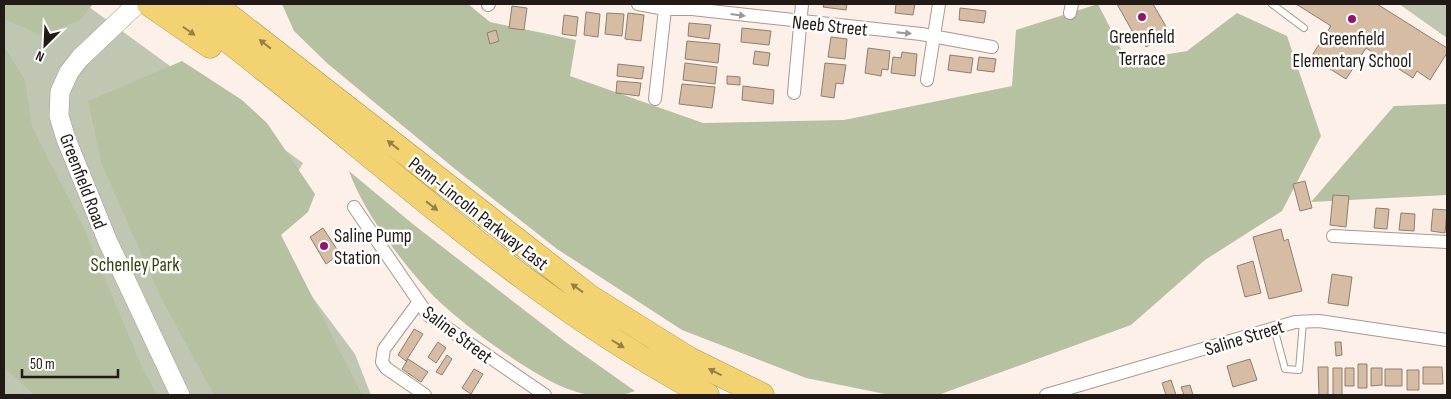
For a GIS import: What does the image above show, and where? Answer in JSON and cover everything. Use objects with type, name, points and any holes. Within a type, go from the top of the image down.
[{"type":"highway","points":[[149,4],[394,176]]},
{"type":"highway","name":"Penn-Lincoln Parkway East","points":[[180,4],[394,176],[576,317],[642,360],[707,395]]},
{"type":"highway","name":"Penn-Lincoln Parkway East","points":[[214,4],[574,286],[622,319],[680,354],[761,394]]},
{"type":"main road","name":"Greenfield Road","points":[[137,4],[80,58],[65,78],[58,101],[59,116],[89,198],[137,306],[180,395]]},
{"type":"street","name":"Neeb Street","points":[[638,4],[665,9],[692,9],[921,34],[934,38],[992,47]]},
{"type":"street","points":[[794,93],[802,4]]},
{"type":"street","points":[[926,80],[940,4]]},
{"type":"street","points":[[655,99],[665,9]]},
{"type":"street","name":"Saline Street","points":[[354,207],[418,303],[439,324],[545,395]]},
{"type":"street","points":[[1333,236],[1447,242]]},
{"type":"street","points":[[418,303],[384,349],[382,362],[386,368],[425,395]]},
{"type":"street","name":"Saline Street","points":[[1046,395],[1274,328],[1303,322],[1319,322],[1447,340]]},
{"type":"lane","points":[[1272,4],[1304,28]]},
{"type":"lane","points":[[1274,328],[1285,369],[1298,370],[1303,322]]},
{"type":"green space","name":"Schenley Park","points":[[4,4],[85,4],[303,163],[263,231],[355,354],[371,395],[4,395]]},
{"type":"green space","points":[[4,4],[93,4],[79,21],[41,35],[4,19]]},
{"type":"green space","points":[[282,4],[468,4],[490,22],[576,40],[570,76],[703,123],[844,120],[1012,86],[1016,30],[1098,4],[1127,61],[1187,51],[1237,13],[1287,36],[1321,136],[1282,211],[1205,260],[1131,325],[938,395],[890,395],[806,378],[682,330],[557,249],[455,169],[328,64],[294,31]]},
{"type":"green space","points":[[1399,4],[1447,4],[1447,38]]},
{"type":"green space","points":[[4,49],[25,80],[32,127],[83,226],[141,365],[157,395],[34,395],[4,367]]},
{"type":"green space","points":[[182,61],[242,100],[267,123],[315,194],[308,212],[281,235],[362,395],[214,395],[160,296],[102,165],[88,101]]},
{"type":"green space","points":[[1447,104],[1447,195],[1311,202],[1394,106]]},
{"type":"green space","points":[[349,171],[414,225],[567,343],[635,391],[627,394],[602,396],[584,394],[568,389],[534,372],[473,330],[438,300],[404,262],[372,217]]},
{"type":"building","points":[[824,4],[847,4],[846,10],[823,7]]},
{"type":"building","points":[[896,4],[915,4],[913,15],[895,13]]},
{"type":"building","name":"Greenfield Terrace","points":[[1117,4],[1153,4],[1168,30],[1161,33],[1164,37],[1146,47],[1144,43],[1140,45]]},
{"type":"building","points":[[1296,4],[1377,4],[1447,48],[1447,53],[1430,80],[1417,71],[1413,78],[1366,48],[1346,79],[1311,57],[1331,26]]},
{"type":"building","points":[[512,6],[527,8],[524,30],[509,28]]},
{"type":"building","points":[[960,8],[986,11],[984,23],[959,20]]},
{"type":"building","points":[[586,12],[600,14],[598,37],[584,35]]},
{"type":"building","points":[[607,13],[624,14],[622,36],[605,34]]},
{"type":"building","points":[[628,13],[644,15],[641,41],[625,39]]},
{"type":"building","points":[[564,15],[578,17],[576,36],[562,34]]},
{"type":"building","points":[[689,23],[711,25],[709,39],[688,36]]},
{"type":"building","points":[[742,28],[771,31],[769,45],[741,42]]},
{"type":"building","points":[[496,30],[499,41],[490,44],[487,33]]},
{"type":"building","points":[[831,37],[847,39],[845,59],[828,57]]},
{"type":"building","points":[[687,41],[720,44],[718,63],[685,59]]},
{"type":"building","points":[[868,48],[890,51],[888,70],[882,69],[881,76],[865,73]]},
{"type":"building","points":[[755,51],[770,53],[768,66],[753,64]]},
{"type":"building","points":[[902,52],[917,54],[915,76],[891,73],[893,57],[901,58]]},
{"type":"building","points":[[950,55],[973,58],[971,73],[948,70]]},
{"type":"building","points":[[979,57],[996,59],[994,72],[977,70]]},
{"type":"building","points":[[685,63],[717,67],[715,84],[683,80]]},
{"type":"building","points":[[825,63],[846,65],[843,84],[836,83],[834,98],[821,96]]},
{"type":"building","points":[[618,64],[644,67],[642,79],[617,76]]},
{"type":"building","points":[[727,76],[740,77],[740,85],[727,84]]},
{"type":"building","points":[[617,81],[641,83],[639,96],[616,93]]},
{"type":"building","points":[[682,84],[715,87],[712,108],[679,104]]},
{"type":"building","points":[[743,86],[774,90],[773,104],[742,100]]},
{"type":"building","points":[[1305,181],[1312,208],[1300,211],[1293,184]]},
{"type":"building","points":[[1333,195],[1349,196],[1346,227],[1330,225]]},
{"type":"building","points":[[1376,208],[1389,209],[1387,229],[1374,228]]},
{"type":"building","points":[[1433,209],[1447,210],[1445,233],[1431,231]]},
{"type":"building","points":[[1401,213],[1415,214],[1414,231],[1399,230]]},
{"type":"building","name":"Saline Pump Station","points":[[323,228],[340,254],[326,264],[310,237]]},
{"type":"building","points":[[1281,229],[1284,241],[1288,239],[1302,291],[1269,299],[1253,237]]},
{"type":"building","points":[[1253,261],[1261,293],[1245,297],[1237,266]]},
{"type":"building","points":[[1332,274],[1352,277],[1348,306],[1328,303]]},
{"type":"building","points":[[414,329],[423,334],[406,361],[398,355]]},
{"type":"building","points":[[438,342],[446,348],[436,363],[428,357]]},
{"type":"building","points":[[1335,342],[1341,342],[1342,355],[1336,356]]},
{"type":"building","points":[[447,355],[452,359],[442,375],[436,372]]},
{"type":"building","points":[[408,359],[428,372],[421,382],[402,369]]},
{"type":"building","points":[[1250,359],[1257,380],[1233,387],[1227,366]]},
{"type":"building","points":[[1358,364],[1367,364],[1367,388],[1358,388]]},
{"type":"building","points":[[1318,367],[1328,367],[1328,395],[1319,395]]},
{"type":"building","points":[[1423,367],[1442,367],[1443,384],[1423,384]]},
{"type":"building","points":[[1333,368],[1342,368],[1342,395],[1333,395]]},
{"type":"building","points":[[1345,368],[1354,368],[1354,386],[1345,386]]},
{"type":"building","points":[[1371,368],[1382,368],[1382,385],[1371,386]]},
{"type":"building","points":[[474,369],[483,374],[471,394],[462,388]]},
{"type":"building","points":[[1385,369],[1402,369],[1402,386],[1385,386]]},
{"type":"building","points":[[1407,370],[1419,370],[1419,390],[1407,390]]},
{"type":"building","points":[[1171,380],[1176,395],[1166,395],[1162,383]]},
{"type":"building","points":[[1190,385],[1193,395],[1184,395],[1181,387]]},
{"type":"place","name":"Greenfield Terrace","points":[[1142,17]]},
{"type":"place","name":"Greenfield Elementary School","points":[[1352,19]]},
{"type":"place","name":"Saline Pump Station","points":[[324,246]]}]
